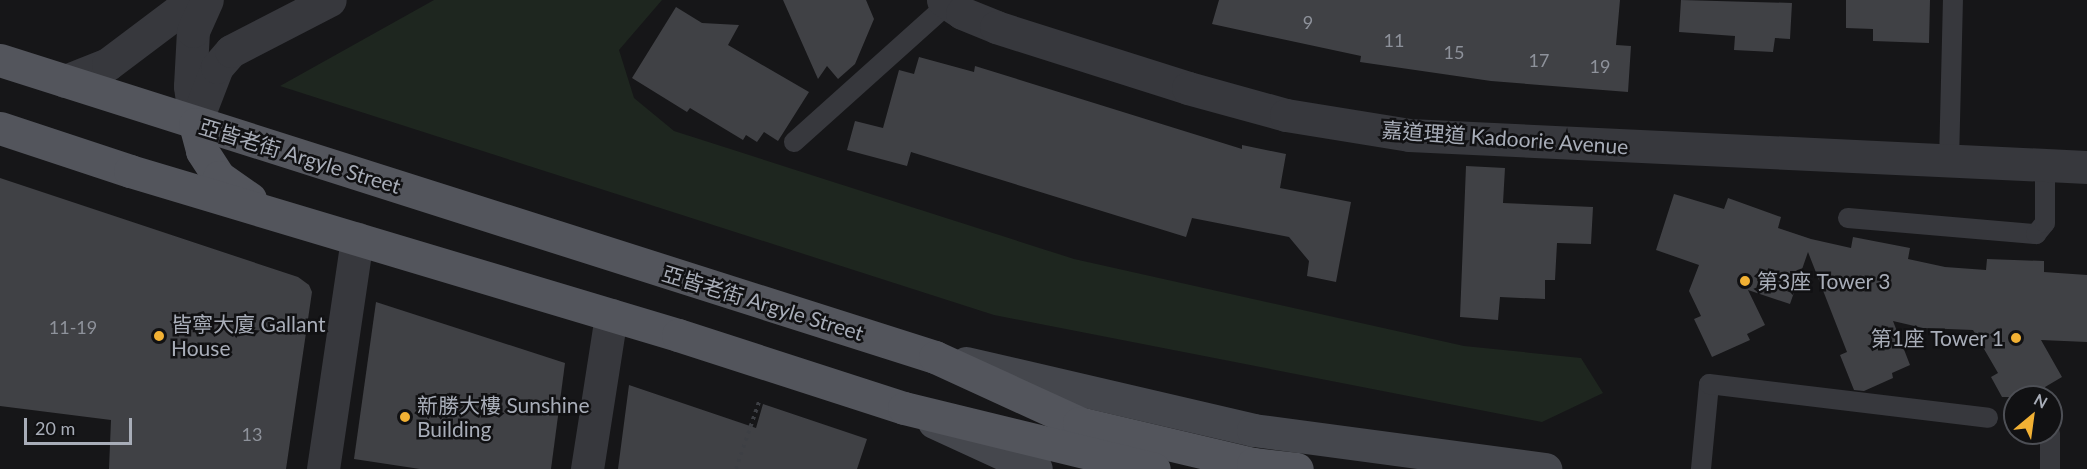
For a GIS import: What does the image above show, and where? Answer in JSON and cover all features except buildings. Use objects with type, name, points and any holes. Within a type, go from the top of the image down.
[{"type":"main road","name":"亞皆老街 Argyle Street","points":[[0,60],[195,124],[935,357],[1253,430],[1545,469]]},
{"type":"main road","points":[[195,124],[202,151],[219,177],[270,211]]},
{"type":"main road","points":[[0,128],[130,171],[270,211],[611,315],[904,408],[1036,469]]},
{"type":"main road","points":[[935,357],[1078,437],[1154,469]]},
{"type":"main road","points":[[904,408],[1078,437],[1297,469]]},
{"type":"street","points":[[65,81],[108,64],[193,0]]},
{"type":"street","points":[[195,124],[190,86],[193,31],[207,0]]},
{"type":"street","points":[[195,124],[217,67],[231,51],[330,0]]},
{"type":"street","name":"嘉道理道 Kadoorie Avenue","points":[[946,2],[996,27],[1188,88],[1286,115],[1409,135],[2046,167],[2087,167]]},
{"type":"street","points":[[323,469],[357,238]]},
{"type":"street","points":[[587,469],[611,315]]},
{"type":"lane","points":[[1949,162],[1953,0]]},
{"type":"lane","points":[[794,142],[946,2]]},
{"type":"lane","points":[[1848,218],[2036,234],[2045,223],[2046,167]]},
{"type":"lane","points":[[1701,469],[1709,384],[1988,417]]},
{"type":"lane","points":[[2050,445],[2050,469]]},
{"type":"path","points":[[736,469],[759,402]]},
{"type":"shaded area","points":[[434,0],[662,0],[619,50],[634,98],[674,131],[1074,259],[1464,346],[1581,358],[1603,393],[1542,422],[994,315],[280,86]]},
{"type":"place","name":"第3座 Tower 3","points":[[1745,281]]},
{"type":"place","name":"皆寧大廈 Gallant House","points":[[159,336]]},
{"type":"place","name":"第1座 Tower 1","points":[[2016,338]]},
{"type":"place","name":"新勝大樓 Sunshine Building","points":[[405,417]]}]
